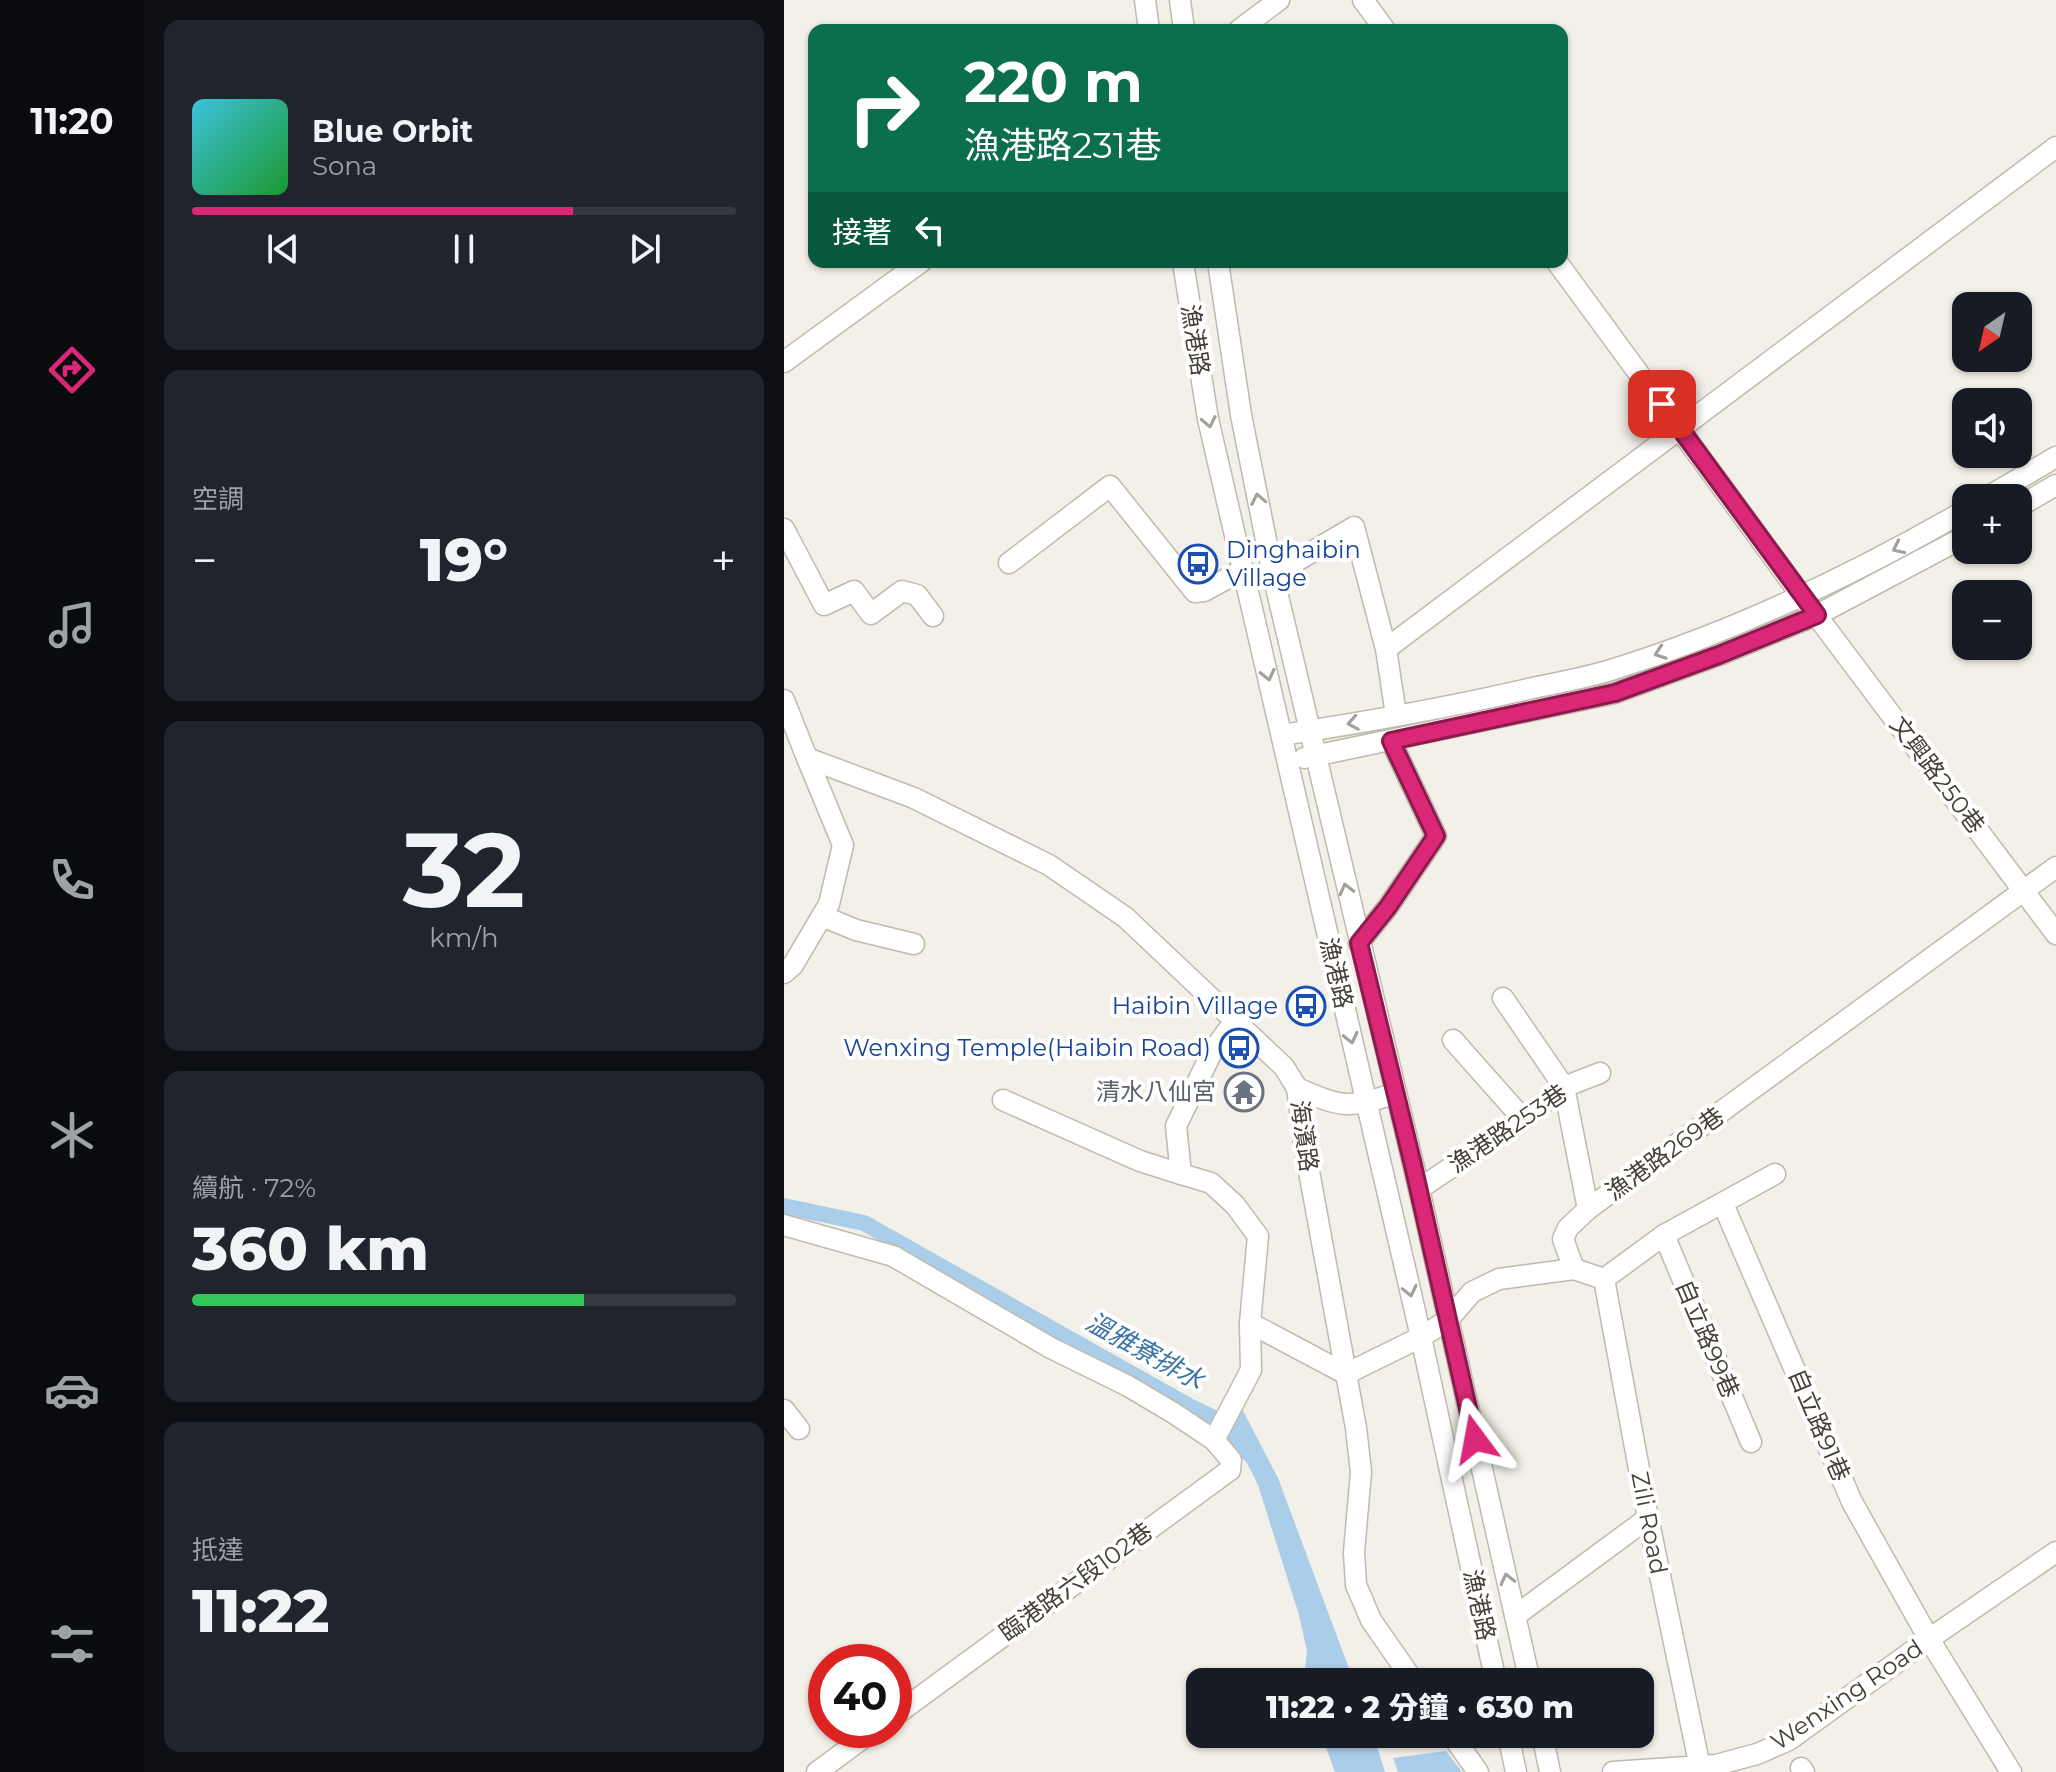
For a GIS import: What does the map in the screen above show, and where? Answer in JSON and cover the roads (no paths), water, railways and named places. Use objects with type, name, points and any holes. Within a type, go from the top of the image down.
[{"type":"street","points":[[1145,0],[1148,24]]},
{"type":"street","points":[[1180,0],[1183,24]]},
{"type":"street","points":[[1247,24],[1279,0]]},
{"type":"street","points":[[1363,0],[1381,24]]},
{"type":"street","points":[[1386,649],[2056,147]]},
{"type":"street","points":[[784,362],[913,268]]},
{"type":"street","name":"漁港路","points":[[1184,268],[1208,419],[1421,1337],[1493,1668]]},
{"type":"street","name":"漁港路","points":[[1219,268],[1241,415],[1273,575],[1419,1189],[1527,1668]]},
{"type":"street","name":"文興路250巷","points":[[1561,268],[1801,595],[2056,934]]},
{"type":"street","points":[[2010,484],[2056,457]]},
{"type":"street","points":[[2032,499],[2056,485]]},
{"type":"street","points":[[1009,563],[1110,486],[1195,592],[1204,591],[1243,570]]},
{"type":"street","points":[[1282,735],[1489,699],[1612,670],[1711,635],[1801,595],[1952,518]]},
{"type":"street","points":[[1273,575],[1354,527],[1386,649],[1396,715]]},
{"type":"street","points":[[784,529],[824,605],[854,591],[871,614],[902,591],[917,595],[933,616]]},
{"type":"street","points":[[1288,760],[1316,757],[1615,693],[1817,615],[1952,543]]},
{"type":"street","points":[[1747,619],[1757,640]]},
{"type":"street","points":[[784,700],[843,845],[829,904],[793,965],[784,973]]},
{"type":"street","points":[[1359,943],[1388,907],[1436,836],[1391,741]]},
{"type":"street","name":"海濱路","points":[[807,758],[914,798],[1049,865],[1125,917],[1284,1067],[1297,1088],[1361,1472],[1354,1552],[1356,1585],[1371,1620],[1404,1668]]},
{"type":"street","name":"漁港路269巷","points":[[1574,1269],[1563,1239],[1568,1228],[1588,1209],[2056,867]]},
{"type":"street","points":[[822,916],[856,930],[914,944]]},
{"type":"street","points":[[1503,998],[1564,1087]]},
{"type":"street","points":[[1181,1174],[1176,1126],[1212,1052],[1234,1022]]},
{"type":"street","points":[[1453,1040],[1523,1119]]},
{"type":"street","name":"漁港路253巷","points":[[1419,1189],[1523,1119],[1564,1087],[1600,1073]]},
{"type":"street","name":"漁港路269巷","points":[[1564,1087],[1588,1209]]},
{"type":"street","points":[[1297,1088],[1336,1105],[1366,1103],[1396,1093]]},
{"type":"street","points":[[784,1225],[893,1256],[1051,1348],[1161,1405],[1214,1440],[1251,1370],[1250,1323],[1258,1236],[1235,1205],[1211,1183],[1140,1161],[1003,1100]]},
{"type":"street","points":[[1250,1323],[1346,1374],[1421,1337],[1448,1320],[1472,1292],[1499,1279],[1574,1269],[1604,1279],[1664,1235],[1775,1174]]},
{"type":"street","name":"自立路91巷","points":[[1723,1204],[1852,1502],[1929,1639],[2011,1772]]},
{"type":"street","name":"自立路99巷","points":[[1664,1235],[1751,1442]]},
{"type":"street","name":"Zili Road","points":[[1604,1279],[1648,1518],[1700,1770]]},
{"type":"street","points":[[784,1410],[799,1429]]},
{"type":"street","name":"臨港路六段102巷","points":[[912,1703],[1230,1470],[1231,1460],[1214,1440]]},
{"type":"street","points":[[1515,1616],[1648,1518]]},
{"type":"street","name":"Wenxing Road","points":[[1613,1772],[1700,1770],[1737,1761],[1789,1740],[2056,1552]]},
{"type":"street","points":[[817,1772],[850,1748]]},
{"type":"street","points":[[1461,1748],[1478,1772]]},
{"type":"street","points":[[1511,1748],[1516,1772]]},
{"type":"street","points":[[1545,1748],[1550,1772]]},
{"type":"water","points":[[1242,1409],[1278,1478],[1349,1668],[1305,1668],[1307,1651],[1299,1615],[1258,1485],[1247,1463],[1224,1440]]},
{"type":"water","points":[[1326,1748],[1377,1748],[1385,1772],[1335,1772]]},
{"type":"water","points":[[1446,1751],[1462,1772],[1398,1772],[1393,1758]]},
{"type":"waterway","name":"溫雅寮排水","points":[[784,1206],[864,1223],[1189,1406],[1232,1427]]},
{"type":"place","name":"Dinghaibin Village","points":[[1198,564]]},
{"type":"place","name":"Haibin Village","points":[[1306,1006]]},
{"type":"place","name":"Wenxing Temple(Haibin Road)","points":[[1239,1048]]},
{"type":"place","name":"清水八仙宮","points":[[1244,1092]]}]
